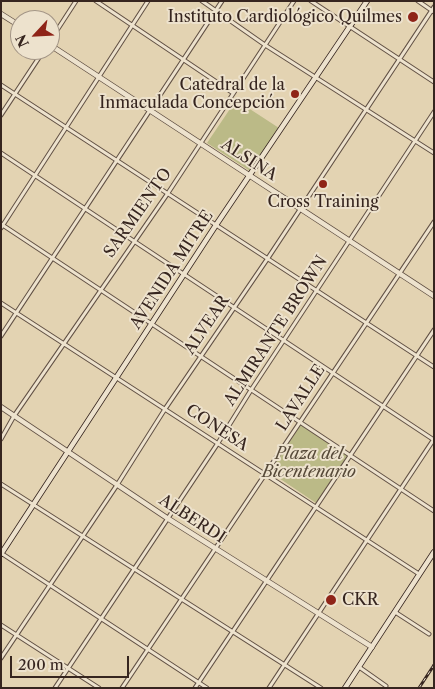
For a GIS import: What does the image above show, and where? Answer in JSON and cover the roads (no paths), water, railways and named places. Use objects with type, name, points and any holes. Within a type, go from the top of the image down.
[{"type":"street","points":[[60,26],[76,1]]},
{"type":"street","points":[[96,1],[232,93]]},
{"type":"street","points":[[148,1],[2,226],[101,289],[434,511]]},
{"type":"street","points":[[202,1],[265,45],[367,109],[434,154]]},
{"type":"street","points":[[1,336],[222,1]]},
{"type":"street","name":"SARMIENTO","points":[[1,439],[14,416],[201,144],[232,93],[294,1]]},
{"type":"street","points":[[310,1],[434,82]]},
{"type":"street","name":"AVENIDA MITRE","points":[[1,553],[216,225],[367,1]]},
{"type":"street","points":[[418,1],[433,10]]},
{"type":"street","name":"ALVEAR","points":[[1,658],[117,485],[165,409],[367,109],[398,59],[433,10]]},
{"type":"street","name":"ALSINA","points":[[60,52],[434,296]]},
{"type":"street","points":[[1,115],[37,60]]},
{"type":"street","points":[[1,84],[434,367]]},
{"type":"street","name":"ALMIRANTE BROWN","points":[[55,688],[434,112]]},
{"type":"street","points":[[1,153],[434,440],[268,688]]},
{"type":"street","name":"LAVALLE","points":[[122,688],[434,222]]},
{"type":"street","name":"CONESA","points":[[1,303],[419,574]]},
{"type":"street","points":[[195,688],[434,330]]},
{"type":"street","name":"ALBERDI","points":[[1,408],[167,518],[372,647]]},
{"type":"street","points":[[1,484],[321,688]]},
{"type":"street","points":[[1,553],[206,688]]},
{"type":"street","points":[[345,688],[419,574],[433,556]]},
{"type":"street","points":[[395,612],[428,634]]},
{"type":"street","points":[[1,625],[98,688]]},
{"type":"street","points":[[359,667],[386,686]]},
{"type":"railway","points":[[419,688],[434,665]]},
{"type":"place","name":"Instituto Cardiológico Quilmes","points":[[413,17]]},
{"type":"place","name":"Catedral de la Inmaculada Concepción","points":[[295,94]]},
{"type":"place","name":"Cross Training","points":[[323,184]]},
{"type":"place","name":"CKR","points":[[331,600]]},
{"type":"park label","name":"Plaza del Bicentenario","points":[[309,463]]}]
